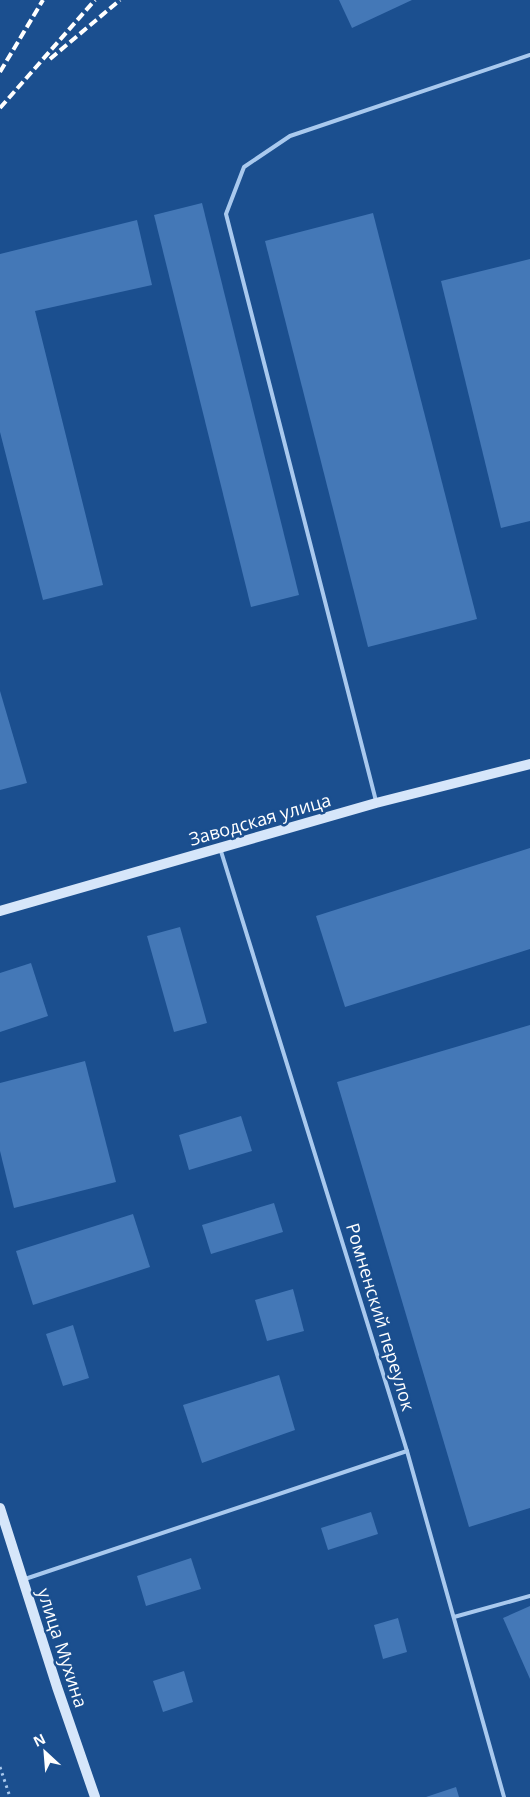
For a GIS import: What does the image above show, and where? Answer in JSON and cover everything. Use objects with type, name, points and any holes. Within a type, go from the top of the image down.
[{"type":"street","name":"Заводская улица","points":[[0,911],[376,803],[530,764]]},
{"type":"street","name":"улица Мухина","points":[[0,1508],[95,1797]]},
{"type":"lane","points":[[376,803],[226,214],[244,167],[290,136],[530,55]]},
{"type":"lane","name":"Ромненский переулок","points":[[220,848],[407,1450],[504,1797]]},
{"type":"lane","points":[[23,1580],[407,1450]]},
{"type":"lane","points":[[454,1617],[530,1596]]},
{"type":"path","points":[[0,1767],[10,1797]]},
{"type":"building","points":[[339,0],[412,0],[352,28]]},
{"type":"building","points":[[202,203],[299,595],[251,607],[154,215]]},
{"type":"building","points":[[373,213],[477,619],[368,647],[265,241]]},
{"type":"building","points":[[137,220],[152,285],[35,311],[103,585],[43,600],[0,432],[0,254]]},
{"type":"building","points":[[530,259],[530,521],[501,528],[441,281]]},
{"type":"building","points":[[0,691],[27,783],[0,790]]},
{"type":"building","points":[[530,848],[530,949],[345,1007],[316,916]]},
{"type":"building","points":[[180,927],[207,1023],[174,1032],[147,936]]},
{"type":"building","points":[[31,963],[48,1016],[0,1032],[0,973]]},
{"type":"building","points":[[530,1025],[530,1508],[469,1527],[337,1082]]},
{"type":"building","points":[[85,1061],[116,1182],[14,1208],[0,1151],[0,1083]]},
{"type":"building","points":[[241,1116],[252,1151],[189,1170],[179,1135]]},
{"type":"building","points":[[274,1203],[283,1232],[211,1254],[202,1225]]},
{"type":"building","points":[[133,1214],[150,1267],[33,1305],[16,1251]]},
{"type":"building","points":[[293,1289],[304,1331],[267,1341],[255,1300]]},
{"type":"building","points":[[73,1325],[89,1378],[63,1386],[46,1334]]},
{"type":"building","points":[[279,1375],[295,1430],[202,1463],[183,1405]]},
{"type":"building","points":[[371,1512],[378,1534],[328,1550],[321,1528]]},
{"type":"building","points":[[191,1558],[201,1589],[146,1606],[137,1576]]},
{"type":"building","points":[[530,1606],[530,1679],[503,1618]]},
{"type":"building","points":[[398,1618],[407,1652],[383,1659],[374,1625]]},
{"type":"building","points":[[184,1671],[193,1702],[163,1712],[153,1681]]},
{"type":"building","points":[[456,1787],[459,1797],[426,1797]]},
{"type":"railway","points":[[0,72],[43,0]]},
{"type":"railway","points":[[0,108],[95,0]]},
{"type":"railway","points":[[50,59],[120,0]]}]
